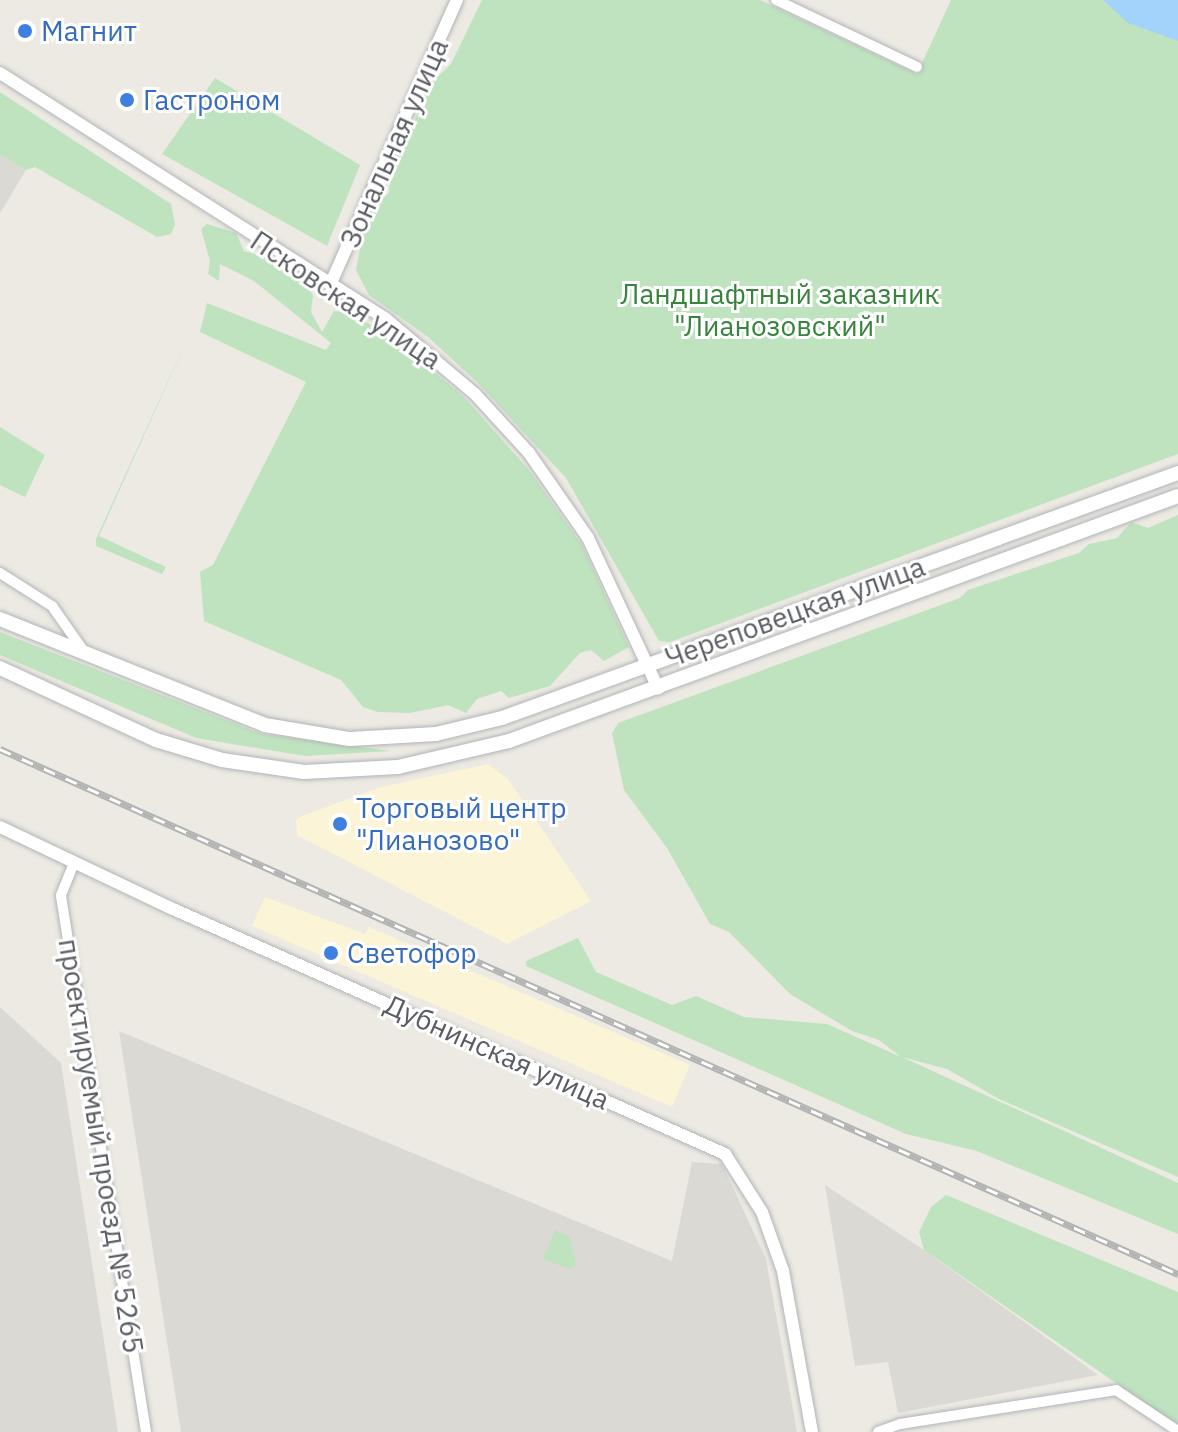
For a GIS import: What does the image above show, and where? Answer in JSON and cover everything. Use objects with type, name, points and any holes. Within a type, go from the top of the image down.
[{"type":"main road","name":"Череповецкая улица","points":[[0,619],[265,725],[329,738],[409,738],[502,718],[1178,473]]},
{"type":"main road","name":"Череповецкая улица","points":[[0,668],[156,740],[222,760],[333,773],[425,763],[509,741],[1178,496]]},
{"type":"street","name":"Зональная улица","points":[[330,285],[457,0]]},
{"type":"street","points":[[776,0],[917,67]]},
{"type":"street","name":"Псковская улица","points":[[0,73],[386,319],[448,369],[529,453],[588,538],[658,688]]},
{"type":"street","points":[[0,573],[52,606],[85,653]]},
{"type":"street","name":"Дубнинская улица","points":[[0,827],[725,1154],[742,1172],[762,1212],[783,1271],[812,1432]]},
{"type":"street","name":"проектируемый проезд № 5265","points":[[74,863],[61,896],[146,1432]]},
{"type":"street","points":[[878,1432],[900,1424],[1116,1390],[1178,1431]]},
{"type":"shaded area","points":[[0,155],[26,170],[0,213]]},
{"type":"shaded area","points":[[488,764],[508,779],[591,901],[507,944],[297,835],[296,820],[302,816],[381,787]]},
{"type":"shaded area","points":[[265,897],[365,934],[369,927],[690,1065],[672,1107],[252,926]]},
{"type":"shaded area","points":[[0,1007],[61,1063],[118,1432],[0,1432]]},
{"type":"shaded area","points":[[119,1031],[672,1261],[692,1162],[722,1164],[766,1259],[797,1432],[181,1432]]},
{"type":"shaded area","points":[[825,1185],[924,1250],[1098,1375],[898,1413],[888,1362],[855,1366]]},
{"type":"green space","name":"Ландшафтный заказник \"Лианозовский\"","points":[[482,0],[760,0],[917,74],[951,0],[1178,0],[1178,454],[670,642],[659,641],[566,478],[477,382],[428,337],[369,295],[356,270],[364,227],[376,203],[389,193],[390,172],[433,81],[451,64]]},
{"type":"green space","points":[[215,78],[360,165],[327,246],[162,154]]},
{"type":"green space","points":[[0,92],[171,204],[175,224],[171,234],[157,237],[35,167],[26,170],[0,155]]},
{"type":"green space","points":[[207,224],[236,233],[244,251],[278,261],[305,284],[313,295],[311,312],[322,332],[334,311],[350,313],[394,338],[465,398],[529,470],[582,545],[629,647],[604,661],[591,650],[580,653],[550,686],[509,698],[501,691],[477,699],[466,713],[448,705],[410,713],[378,712],[363,707],[341,680],[204,621],[200,572],[213,565],[306,382],[200,332],[207,303],[326,350],[331,343],[254,281],[220,264],[219,281],[208,274],[210,261],[201,229]]},
{"type":"green space","points":[[189,335],[99,536],[166,567],[162,574],[96,546],[96,539]]},
{"type":"green space","points":[[0,427],[45,455],[25,497],[0,485]]},
{"type":"green space","points":[[1178,515],[1178,1177],[999,1099],[947,1069],[902,1057],[1178,1183],[1178,1234],[977,1151],[906,1134],[526,966],[526,961],[578,938],[596,972],[672,1005],[696,996],[744,1017],[827,1024],[901,1057],[879,1040],[852,1031],[790,994],[729,932],[710,924],[667,848],[624,790],[612,733],[618,723],[960,598],[968,590],[1079,553],[1089,544],[1117,538],[1131,522],[1148,528]]},
{"type":"green space","points":[[0,632],[262,734],[391,751],[305,756],[196,738],[0,655]]},
{"type":"green space","points":[[946,1195],[1178,1292],[1178,1426],[924,1250],[919,1232],[931,1207]]},
{"type":"green space","points":[[555,1230],[570,1237],[576,1264],[569,1269],[543,1259]]},
{"type":"water","points":[[1103,0],[1178,0],[1178,41],[1128,23]]},
{"type":"railway","points":[[0,749],[1178,1274]]},
{"type":"place","name":"Магнит","points":[[25,31]]},
{"type":"place","name":"Гастроном","points":[[127,100]]},
{"type":"place","name":"Торговый центр \"Лианозово\"","points":[[340,824]]},
{"type":"place","name":"Светофор","points":[[331,953]]}]
